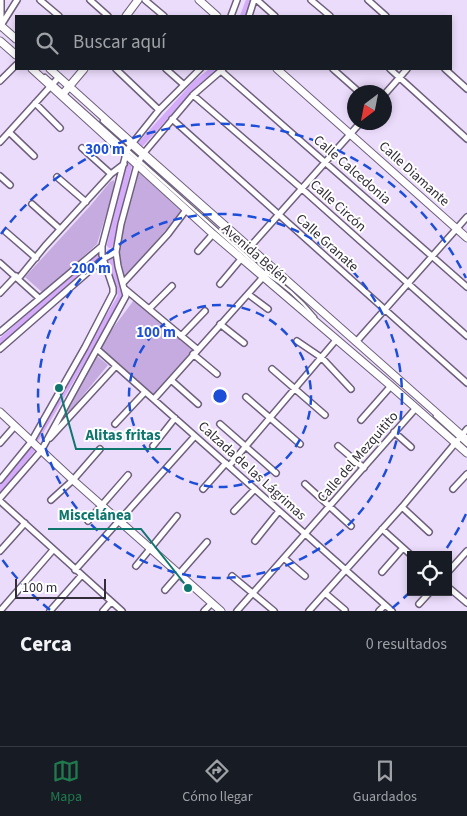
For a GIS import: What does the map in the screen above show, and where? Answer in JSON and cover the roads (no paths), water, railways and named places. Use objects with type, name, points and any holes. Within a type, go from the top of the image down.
[{"type":"main road","points":[[127,15],[138,0]]},
{"type":"main road","points":[[199,0],[215,15]]},
{"type":"main road","points":[[0,26],[15,38]]},
{"type":"main road","points":[[0,41],[15,53]]},
{"type":"main road","name":"Avenida Belén","points":[[34,70],[55,81],[140,159],[249,248],[267,272],[336,340],[416,408],[461,438]]},
{"type":"main road","name":"Avenida Belén","points":[[50,70],[55,81],[140,159],[186,210],[241,259],[267,272],[356,342],[461,438],[467,453]]},
{"type":"main road","points":[[65,91],[83,70]]},
{"type":"main road","name":"Calle Diamante","points":[[278,70],[467,238]]},
{"type":"main road","points":[[0,412],[31,442],[42,448],[73,480],[221,611]]},
{"type":"street","points":[[0,26],[1,0]]},
{"type":"street","points":[[0,26],[17,0]]},
{"type":"street","points":[[40,0],[58,15]]},
{"type":"street","points":[[90,0],[107,15]]},
{"type":"street","points":[[145,0],[163,15]]},
{"type":"street","points":[[231,15],[237,0]]},
{"type":"street","points":[[249,15],[255,0],[274,15]]},
{"type":"street","points":[[311,0],[329,15]]},
{"type":"street","points":[[368,0],[385,15]]},
{"type":"street","points":[[0,82],[15,66]]},
{"type":"street","points":[[117,70],[158,110]]},
{"type":"street","points":[[167,70],[183,84]]},
{"type":"street","points":[[0,480],[31,442],[85,347],[113,293],[103,259],[102,246],[128,148],[158,110],[199,70]]},
{"type":"street","points":[[42,448],[125,300],[127,293],[118,266],[116,252],[121,224],[140,159],[193,94],[222,70]]},
{"type":"street","name":"Calle Calcedonia","points":[[222,70],[467,287]]},
{"type":"street","points":[[334,70],[351,85]]},
{"type":"street","points":[[391,70],[467,139]]},
{"type":"street","points":[[392,86],[406,70]]},
{"type":"street","points":[[446,70],[467,89]]},
{"type":"street","points":[[0,142],[55,81]]},
{"type":"street","name":"Calle Circón","points":[[193,94],[467,336]]},
{"type":"street","points":[[35,103],[60,128]]},
{"type":"street","name":"Calle Granate","points":[[172,119],[467,384]]},
{"type":"street","points":[[249,248],[354,130]]},
{"type":"street","points":[[9,132],[34,156]]},
{"type":"street","points":[[82,148],[111,174]]},
{"type":"street","points":[[0,293],[36,258],[111,174],[124,164]]},
{"type":"street","points":[[0,176],[10,185]]},
{"type":"street","points":[[57,177],[86,202]]},
{"type":"street","points":[[32,204],[60,229]]},
{"type":"street","points":[[124,286],[186,210]]},
{"type":"street","points":[[356,342],[467,217]]},
{"type":"street","points":[[6,232],[36,258]]},
{"type":"street","points":[[198,251],[213,234]]},
{"type":"street","points":[[0,332],[102,246]]},
{"type":"street","points":[[0,349],[103,259],[116,252]]},
{"type":"street","points":[[220,284],[241,259]]},
{"type":"street","points":[[0,263],[39,298]]},
{"type":"street","points":[[154,399],[267,272]]},
{"type":"street","points":[[124,286],[197,349]]},
{"type":"street","points":[[149,309],[172,286]]},
{"type":"street","points":[[248,294],[268,309]]},
{"type":"street","points":[[181,336],[205,311]]},
{"type":"street","points":[[220,324],[244,343]]},
{"type":"street","points":[[297,340],[322,358],[351,388]]},
{"type":"street","points":[[203,490],[246,448],[336,340]]},
{"type":"street","name":"Calzada de las Lágrimas","points":[[96,349],[392,611]]},
{"type":"street","points":[[193,354],[217,374]]},
{"type":"street","points":[[116,366],[42,448],[0,499],[81,576],[122,611]]},
{"type":"street","points":[[272,370],[325,415]]},
{"type":"street","points":[[171,380],[198,404]]},
{"type":"street","points":[[361,420],[391,386]]},
{"type":"street","points":[[115,424],[145,392]]},
{"type":"street","points":[[246,397],[300,444]]},
{"type":"street","name":"Calle del Mezquitito","points":[[237,611],[416,408]]},
{"type":"street","points":[[153,446],[175,418]]},
{"type":"street","points":[[220,424],[276,473]]},
{"type":"street","points":[[0,444],[15,426]]},
{"type":"street","points":[[394,432],[411,447]]},
{"type":"street","points":[[75,570],[195,436]]},
{"type":"street","points":[[309,611],[461,438]]},
{"type":"street","points":[[338,446],[364,468]]},
{"type":"street","points":[[52,500],[73,480],[100,449]]},
{"type":"street","points":[[454,489],[467,474]]},
{"type":"street","points":[[88,521],[128,475]]},
{"type":"street","points":[[305,484],[351,526]]},
{"type":"street","points":[[234,512],[255,489]]},
{"type":"street","points":[[402,507],[429,532]]},
{"type":"street","points":[[255,541],[279,511]]},
{"type":"street","points":[[136,566],[177,516]]},
{"type":"street","points":[[0,550],[25,523]]},
{"type":"street","points":[[382,530],[407,552]]},
{"type":"street","points":[[165,590],[207,542]]},
{"type":"street","points":[[382,572],[403,548]]},
{"type":"street","points":[[0,611],[53,550]]},
{"type":"street","points":[[452,568],[467,551]]},
{"type":"street","points":[[284,558],[305,576]]},
{"type":"street","points":[[50,611],[81,576]]},
{"type":"street","points":[[232,576],[274,611]]},
{"type":"street","points":[[452,590],[467,603]]},
{"type":"street","points":[[325,593],[345,610]]},
{"type":"street","points":[[418,604],[426,596]]},
{"type":"street","points":[[103,611],[111,602]]},
{"type":"street","points":[[204,611],[212,603]]},
{"type":"street","points":[[379,611],[385,605]]},
{"type":"lane","points":[[0,26],[15,42]]},
{"type":"lane","points":[[38,70],[55,81]]},
{"type":"lane","points":[[46,70],[55,81]]},
{"type":"lane","points":[[140,159],[467,445]]},
{"type":"lane","points":[[140,159],[225,230],[267,272],[306,306],[320,322],[461,438],[467,449]]},
{"type":"waterway","points":[[243,15],[249,0]]},
{"type":"waterway","points":[[139,146],[196,83],[213,70]]},
{"type":"waterway","points":[[110,245],[130,161]]},
{"type":"waterway","points":[[36,439],[121,296],[110,252]]},
{"type":"waterway","points":[[0,342],[100,253]]},
{"type":"waterway","points":[[0,489],[34,447]]},
{"type":"place","name":"Alitas fritas","points":[[59,388]]},
{"type":"place","name":"Miscelánea","points":[[188,588]]}]
